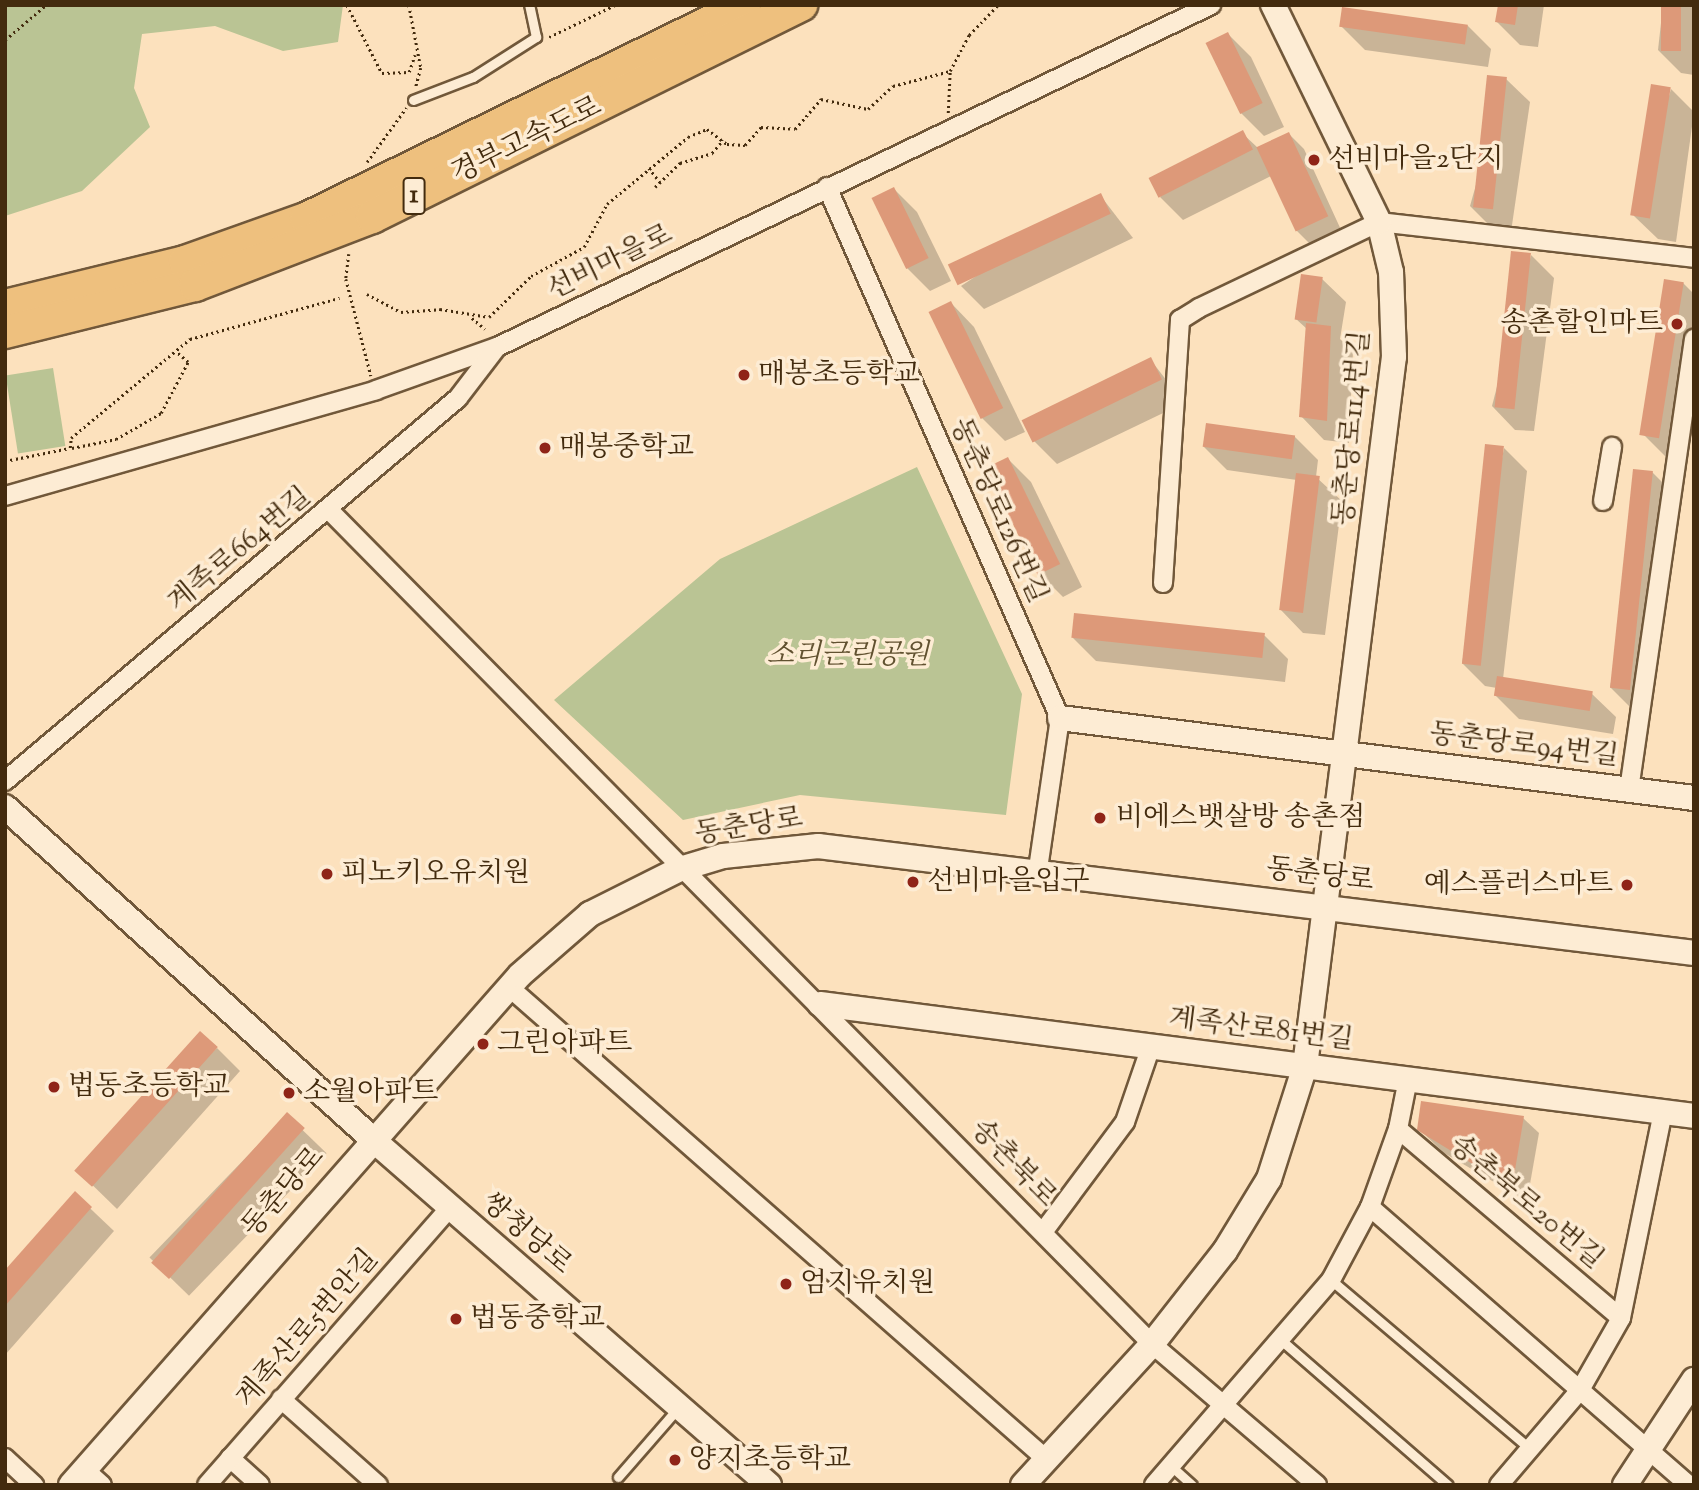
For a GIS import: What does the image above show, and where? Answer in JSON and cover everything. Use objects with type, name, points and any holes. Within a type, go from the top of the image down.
[{"type":"highway","name":"경부고속도로","points":[[5,306],[186,262],[306,219],[745,5]]},
{"type":"highway","name":"경부고속도로","points":[[5,332],[195,285],[321,238],[802,5]]},
{"type":"main road","name":"동춘당로114번길","points":[[1036,1475],[1152,1343],[1225,1251],[1269,1179],[1305,1066],[1328,908],[1394,357],[1391,272],[1379,222],[1273,5]]},
{"type":"main road","points":[[1060,718],[1347,754]]},
{"type":"main road","name":"동춘당로94번길","points":[[1347,754],[1694,798]]},
{"type":"main road","name":"쌍청당로","points":[[5,807],[370,1138],[769,1485]]},
{"type":"main road","name":"동춘당로","points":[[86,1480],[370,1138],[509,987],[590,914],[680,869],[723,856],[818,846],[1038,869],[1694,953]]},
{"type":"main road","name":"계족산로81번길","points":[[820,1004],[1694,1116]]},
{"type":"main road","points":[[1625,1485],[1650,1455],[1694,1380]]},
{"type":"street","name":"선비마을로","points":[[5,496],[376,390],[498,347],[1211,5]]},
{"type":"street","name":"동춘당로126번길","points":[[827,187],[1060,718]]},
{"type":"street","points":[[1163,583],[1180,320],[1379,222],[1694,258]]},
{"type":"street","points":[[1629,790],[1694,339]]},
{"type":"street","name":"계족로664번길","points":[[5,780],[329,510],[458,398],[498,347]]},
{"type":"street","points":[[1603,501],[1612,447]]},
{"type":"street","name":"송촌북로","points":[[329,510],[680,869],[820,1004],[1152,1343],[1223,1409],[1317,1485]]},
{"type":"street","points":[[1038,869],[1060,718]]},
{"type":"street","points":[[509,987],[1036,1475]]},
{"type":"street","points":[[1043,1232],[1125,1122],[1151,1046]]},
{"type":"street","points":[[1154,1485],[1223,1409],[1331,1280],[1370,1207],[1398,1129],[1408,1079]]},
{"type":"street","name":"송촌북로20번길","points":[[1499,1485],[1580,1390],[1621,1318],[1663,1112]]},
{"type":"street","name":"송촌북로20번길","points":[[1398,1129],[1621,1318]]},
{"type":"street","name":"계족산로5번안길","points":[[206,1485],[450,1207]]},
{"type":"street","points":[[1370,1207],[1580,1390],[1650,1455],[1689,1485]]},
{"type":"street","points":[[281,1399],[378,1485]]},
{"type":"street","points":[[5,1458],[34,1485]]},
{"type":"street","points":[[230,1458],[260,1485]]},
{"type":"lane","points":[[413,100],[473,77],[536,37],[529,5]]},
{"type":"lane","points":[[1331,1280],[1530,1449]]},
{"type":"lane","points":[[1281,1340],[1448,1485]]},
{"type":"lane","points":[[618,1477],[679,1407]]},
{"type":"lane","points":[[1171,1466],[1192,1485]]},
{"type":"path","points":[[5,40],[46,5]]},
{"type":"path","points":[[146,5],[179,5]]},
{"type":"path","points":[[346,5],[382,73],[409,72],[415,55]]},
{"type":"path","points":[[362,171],[413,100],[421,68],[415,55],[409,5]]},
{"type":"path","points":[[536,37],[545,39],[615,5]]},
{"type":"path","points":[[948,116],[950,71],[968,35],[998,5]]},
{"type":"path","points":[[472,318],[501,310],[531,276],[584,247],[607,204],[649,168],[707,129],[734,146],[745,145],[761,127],[794,129],[821,99],[868,109],[893,86],[950,71]]},
{"type":"path","points":[[655,187],[723,140]]},
{"type":"path","points":[[649,168],[660,182]]},
{"type":"path","points":[[349,254],[350,303],[376,390]]},
{"type":"path","points":[[367,294],[401,312],[440,309],[472,318],[485,329]]},
{"type":"path","points":[[70,448],[71,438],[176,352],[208,332],[260,323],[339,298]]},
{"type":"path","points":[[5,461],[116,439],[161,413],[188,362],[176,352]]},
{"type":"green space","points":[[5,5],[343,5],[338,42],[283,51],[215,26],[142,34],[134,88],[150,127],[82,191],[5,216]]},
{"type":"green space","points":[[53,368],[65,446],[18,454],[6,376]]},
{"type":"green space","name":"소리근린공원","points":[[917,467],[1022,694],[1006,815],[800,795],[683,820],[554,700],[720,559]]},
{"type":"building","points":[[1498,5],[1518,5],[1515,25],[1495,22]]},
{"type":"building","points":[[1661,5],[1681,5],[1681,51],[1661,51]]},
{"type":"building","points":[[1342,7],[1468,25],[1465,44],[1339,27]]},
{"type":"building","points":[[1228,32],[1263,103],[1240,114],[1206,43]]},
{"type":"building","points":[[1487,75],[1507,77],[1493,209],[1473,207]]},
{"type":"building","points":[[1651,84],[1671,87],[1650,218],[1630,215]]},
{"type":"building","points":[[1243,130],[1253,150],[1159,198],[1149,178]]},
{"type":"building","points":[[1289,132],[1328,216],[1296,232],[1256,147]]},
{"type":"building","points":[[894,187],[929,258],[906,269],[872,198]]},
{"type":"building","points":[[1101,193],[1111,214],[958,285],[948,264]]},
{"type":"building","points":[[1511,251],[1531,253],[1514,409],[1495,407]]},
{"type":"building","points":[[1301,274],[1323,277],[1316,323],[1295,320]]},
{"type":"building","points":[[1664,279],[1684,282],[1659,438],[1639,435]]},
{"type":"building","points":[[951,301],[1003,408],[981,419],[929,312]]},
{"type":"building","points":[[1306,323],[1331,326],[1327,421],[1299,417]]},
{"type":"building","points":[[1151,357],[1162,379],[1033,443],[1022,420]]},
{"type":"building","points":[[1206,423],[1295,436],[1292,459],[1203,447]]},
{"type":"building","points":[[1485,444],[1504,446],[1481,666],[1462,664]]},
{"type":"building","points":[[1008,457],[1060,564],[1038,575],[986,468]]},
{"type":"building","points":[[1633,469],[1653,471],[1630,690],[1610,688]]},
{"type":"building","points":[[1296,473],[1320,476],[1303,613],[1279,610]]},
{"type":"building","points":[[1074,613],[1265,633],[1262,658],[1071,638]]},
{"type":"building","points":[[1497,676],[1593,691],[1590,711],[1494,696]]},
{"type":"building","points":[[200,1031],[218,1047],[92,1187],[74,1171]]},
{"type":"building","points":[[1421,1101],[1524,1116],[1512,1188],[1417,1130]]},
{"type":"building","points":[[287,1112],[305,1128],[169,1279],[151,1263]]},
{"type":"building","points":[[75,1191],[92,1207],[5,1306],[5,1270]]},
{"type":"place","name":"선비마을2단지","points":[[1314,160]]},
{"type":"place","name":"송촌할인마트","points":[[1677,324]]},
{"type":"place","name":"매봉초등학교","points":[[744,375]]},
{"type":"place","name":"매봉중학교","points":[[545,448]]},
{"type":"place","name":"비에스뱃살방 송촌점","points":[[1100,818]]},
{"type":"place","name":"피노키오유치원","points":[[327,874]]},
{"type":"place","name":"선비마을입구","points":[[913,882]]},
{"type":"place","name":"예스플러스마트","points":[[1627,885]]},
{"type":"place","name":"그린아파트","points":[[483,1044]]},
{"type":"place","name":"법동초등학교","points":[[54,1087]]},
{"type":"place","name":"소월아파트","points":[[289,1093]]},
{"type":"place","name":"엄지유치원","points":[[786,1284]]},
{"type":"place","name":"법동중학교","points":[[456,1319]]},
{"type":"place","name":"양지초등학교","points":[[675,1460]]}]
